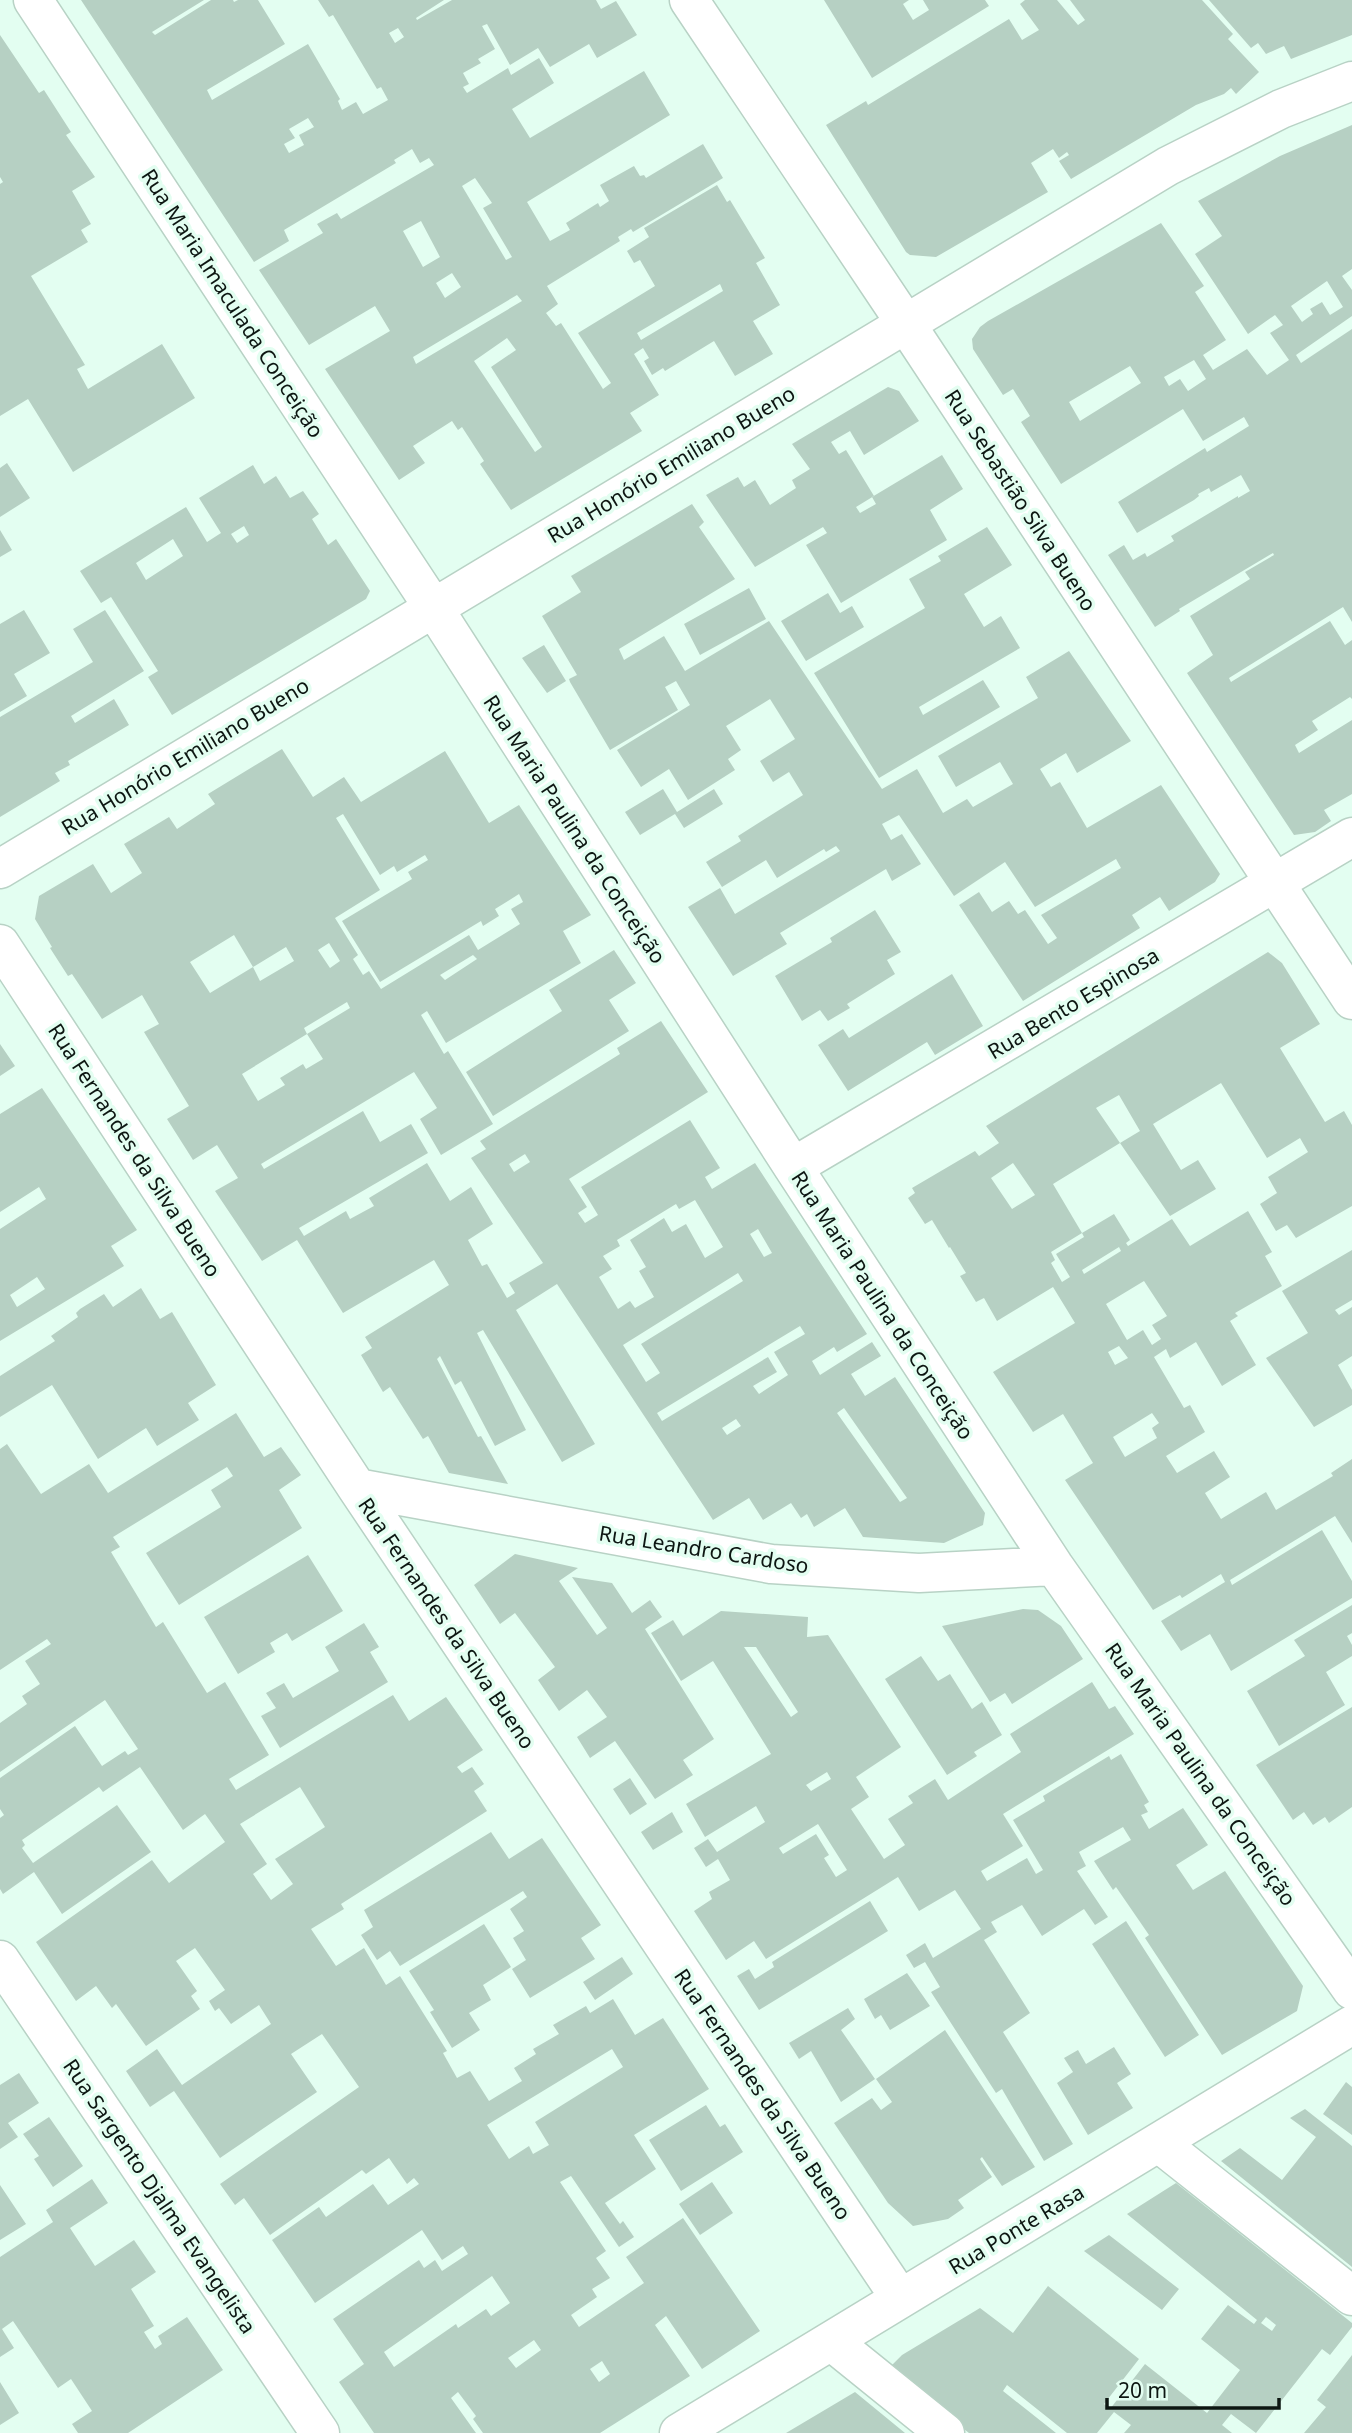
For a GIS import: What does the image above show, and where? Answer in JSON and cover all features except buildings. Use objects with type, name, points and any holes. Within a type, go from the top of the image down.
[{"type":"street","name":"Rua Maria Imaculada Conceição","points":[[33,0],[433,607]]},
{"type":"street","name":"Rua Sebastião Silva Bueno","points":[[689,0],[1352,1000]]},
{"type":"street","name":"Rua Honório Emiliano Bueno","points":[[0,869],[1168,166],[1281,109],[1352,81]]},
{"type":"street","name":"Rua Maria Paulina da Conceição","points":[[433,607],[793,1167],[1054,1566],[1352,1990]]},
{"type":"street","name":"Rua Bento Espinosa","points":[[793,1167],[1352,837]]},
{"type":"street","name":"Rua Fernandes da Silva Bueno","points":[[0,944],[357,1488],[900,2298]]},
{"type":"street","name":"Rua Leandro Cardoso","points":[[357,1488],[771,1564],[919,1573],[1054,1566]]},
{"type":"street","name":"Rua Sargento Djalma Evangelista","points":[[0,1960],[320,2433]]},
{"type":"street","name":"Rua Ponte Rasa","points":[[679,2433],[1352,2025]]},
{"type":"street","points":[[1159,2143],[1352,2296]]},
{"type":"street","points":[[831,2341],[945,2433]]}]
